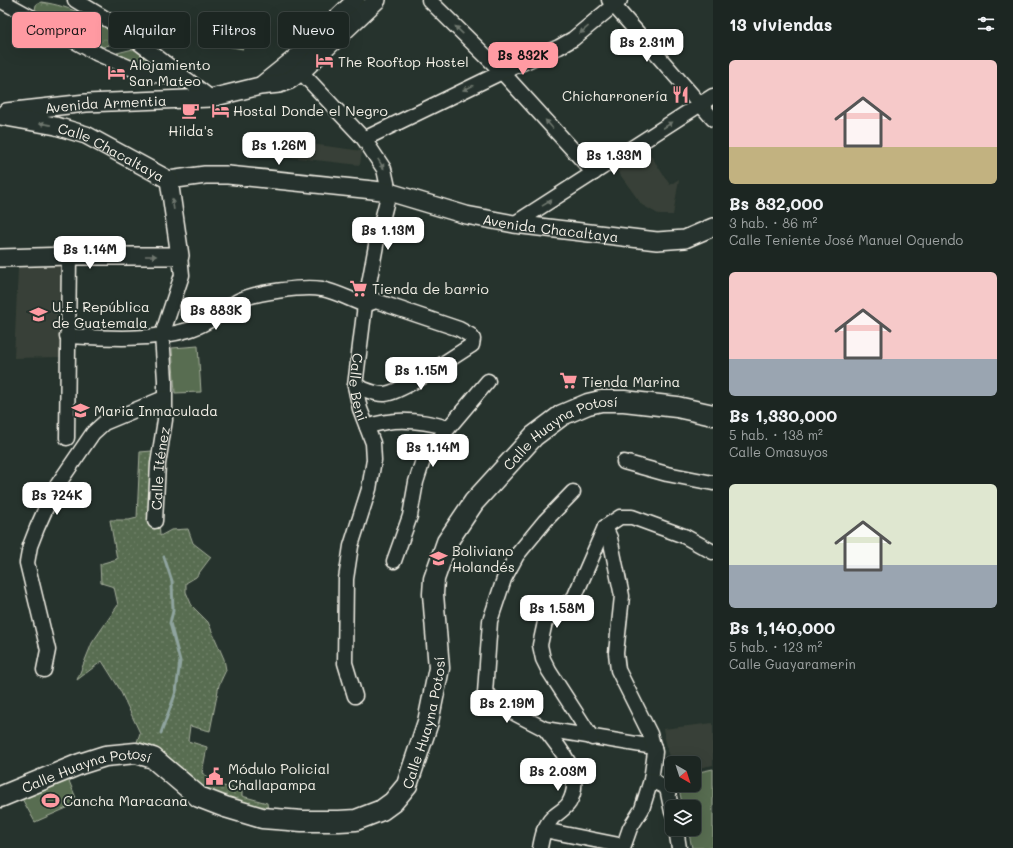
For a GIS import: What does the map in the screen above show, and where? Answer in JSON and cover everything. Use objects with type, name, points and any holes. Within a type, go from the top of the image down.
[{"type":"highway","name":"Calle Huayna Potosí","points":[[0,798],[80,764],[104,756],[136,753],[146,755],[158,761],[199,797],[225,808],[262,818],[302,821],[356,820],[382,810],[393,802],[407,785],[421,743],[438,668],[433,594],[434,579],[447,542],[474,502],[514,457],[542,430],[562,415],[588,404],[601,401],[624,401],[677,407],[713,415]]},
{"type":"main road","points":[[297,66],[356,0]]},
{"type":"main road","points":[[297,66],[377,0]]},
{"type":"main road","name":"Avenida Armentia","points":[[0,113],[86,103],[211,98],[260,86],[279,84],[290,80],[297,66]]},
{"type":"main road","name":"Calle Chacaltaya","points":[[0,116],[56,126],[86,135],[169,180],[228,175],[390,192]]},
{"type":"main road","name":"Calle Iténez","points":[[169,180],[180,256]]},
{"type":"main road","name":"Avenida Chacaltaya","points":[[390,192],[466,215],[514,224],[657,241],[685,239],[713,227]]},
{"type":"main road","points":[[0,258],[69,256],[180,256]]},
{"type":"street","points":[[0,0],[14,4],[98,54],[140,72],[189,81]]},
{"type":"street","points":[[75,0],[112,23],[211,98]]},
{"type":"street","points":[[429,0],[502,72],[594,173]]},
{"type":"street","points":[[364,139],[573,39],[614,2],[713,119]]},
{"type":"street","name":"Calle Beni","points":[[297,66],[364,139],[384,169],[390,192],[377,240],[365,305],[356,386],[360,409],[373,443],[373,471],[351,546],[346,579],[345,663],[355,696]]},
{"type":"street","points":[[514,224],[713,96]]},
{"type":"street","points":[[67,438],[69,256]]},
{"type":"street","name":"Calle Iténez","points":[[155,521],[158,464],[165,420],[164,398],[166,380],[162,335],[180,280],[180,256]]},
{"type":"street","points":[[67,336],[112,338],[162,335],[198,327],[240,300],[262,293],[322,289],[365,305],[376,301],[389,305],[459,330],[470,335],[474,342],[422,376],[391,393],[373,393],[356,386]]},
{"type":"street","points":[[394,561],[410,516],[419,467],[424,458],[448,428],[488,381]]},
{"type":"street","points":[[44,670],[48,650],[27,563],[30,546],[37,528],[54,490],[97,430],[112,419],[164,398]]},
{"type":"street","points":[[367,427],[381,422],[402,420],[425,421],[448,428]]},
{"type":"street","points":[[624,462],[667,474],[713,483]]},
{"type":"street","points":[[573,492],[545,521],[517,555],[504,579],[490,621],[485,693],[512,712],[545,729],[592,738],[654,747]]},
{"type":"street","points":[[592,738],[549,671],[543,659],[540,645],[545,622],[556,610],[574,598],[605,527],[620,517],[632,517],[684,536],[713,552]]},
{"type":"street","points":[[544,830],[623,847],[630,828],[642,809],[651,780],[654,747],[650,734],[618,670],[616,653],[622,596],[610,538],[605,527]]},
{"type":"street","points":[[540,848],[544,830],[552,819],[568,804],[574,784],[570,761],[545,729]]},
{"type":"street","points":[[651,780],[667,788],[670,800]]},
{"type":"street","points":[[677,836],[680,848]]},
{"type":"shaded area","points":[[289,141],[362,151],[360,165],[288,157]]},
{"type":"shaded area","points":[[646,148],[670,185],[679,179],[673,215],[660,215],[642,205],[616,169]]},
{"type":"shaded area","name":"U.E. República de Guatemala","points":[[60,266],[64,270],[61,357],[14,358],[18,268]]},
{"type":"shaded area","points":[[713,723],[713,765],[701,768],[701,756],[669,756],[663,729]]},
{"type":"green space","points":[[41,2],[76,12],[39,12],[35,10],[36,5]]},
{"type":"green space","points":[[101,25],[109,30],[109,45],[103,47],[101,46]]},
{"type":"green space","points":[[133,49],[162,69],[143,66],[117,53]]},
{"type":"green space","points":[[198,346],[201,392],[175,393],[172,348]]},
{"type":"green space","points":[[164,429],[157,487],[160,536],[171,530],[188,529],[193,543],[211,557],[196,577],[186,583],[186,592],[192,606],[208,622],[224,659],[226,670],[219,685],[210,731],[190,726],[188,741],[207,747],[202,773],[223,786],[242,790],[242,796],[267,803],[268,811],[219,799],[190,778],[166,755],[154,747],[137,742],[140,733],[119,688],[102,661],[77,680],[92,643],[118,605],[114,587],[101,583],[100,564],[117,559],[110,520],[129,520],[137,518],[140,452],[152,451]]},
{"type":"green space","points":[[713,769],[713,848],[692,848],[689,836],[701,836],[701,800],[681,800],[680,792],[701,792],[701,772]]},
{"type":"green space","name":"Cancha Maracana","points":[[67,776],[78,803],[35,822],[21,797]]},
{"type":"waterway","points":[[161,733],[176,692],[180,661],[170,623],[173,611],[172,581],[164,557]]},
{"type":"place","name":"The Rooftop Hostel","points":[[325,61]]},
{"type":"place","name":"Alojamiento San Mateo","points":[[116,72]]},
{"type":"place","name":"Chicharronería","points":[[681,95]]},
{"type":"place","name":"Hilda's","points":[[191,110]]},
{"type":"place","name":"Hostal Donde el Negro","points":[[220,110]]},
{"type":"place","name":"Tienda de barrio","points":[[359,288]]},
{"type":"place","name":"U.E. República de Guatemala","points":[[39,314]]},
{"type":"place","name":"Tienda Marina","points":[[569,381]]},
{"type":"place","name":"Maria Inmaculada","points":[[81,410]]},
{"type":"place","name":"Boliviano Holandés","points":[[439,558]]},
{"type":"place","name":"Módulo Policial Challapampa","points":[[215,776]]},
{"type":"place","name":"Cancha Maracana","points":[[50,800]]}]
